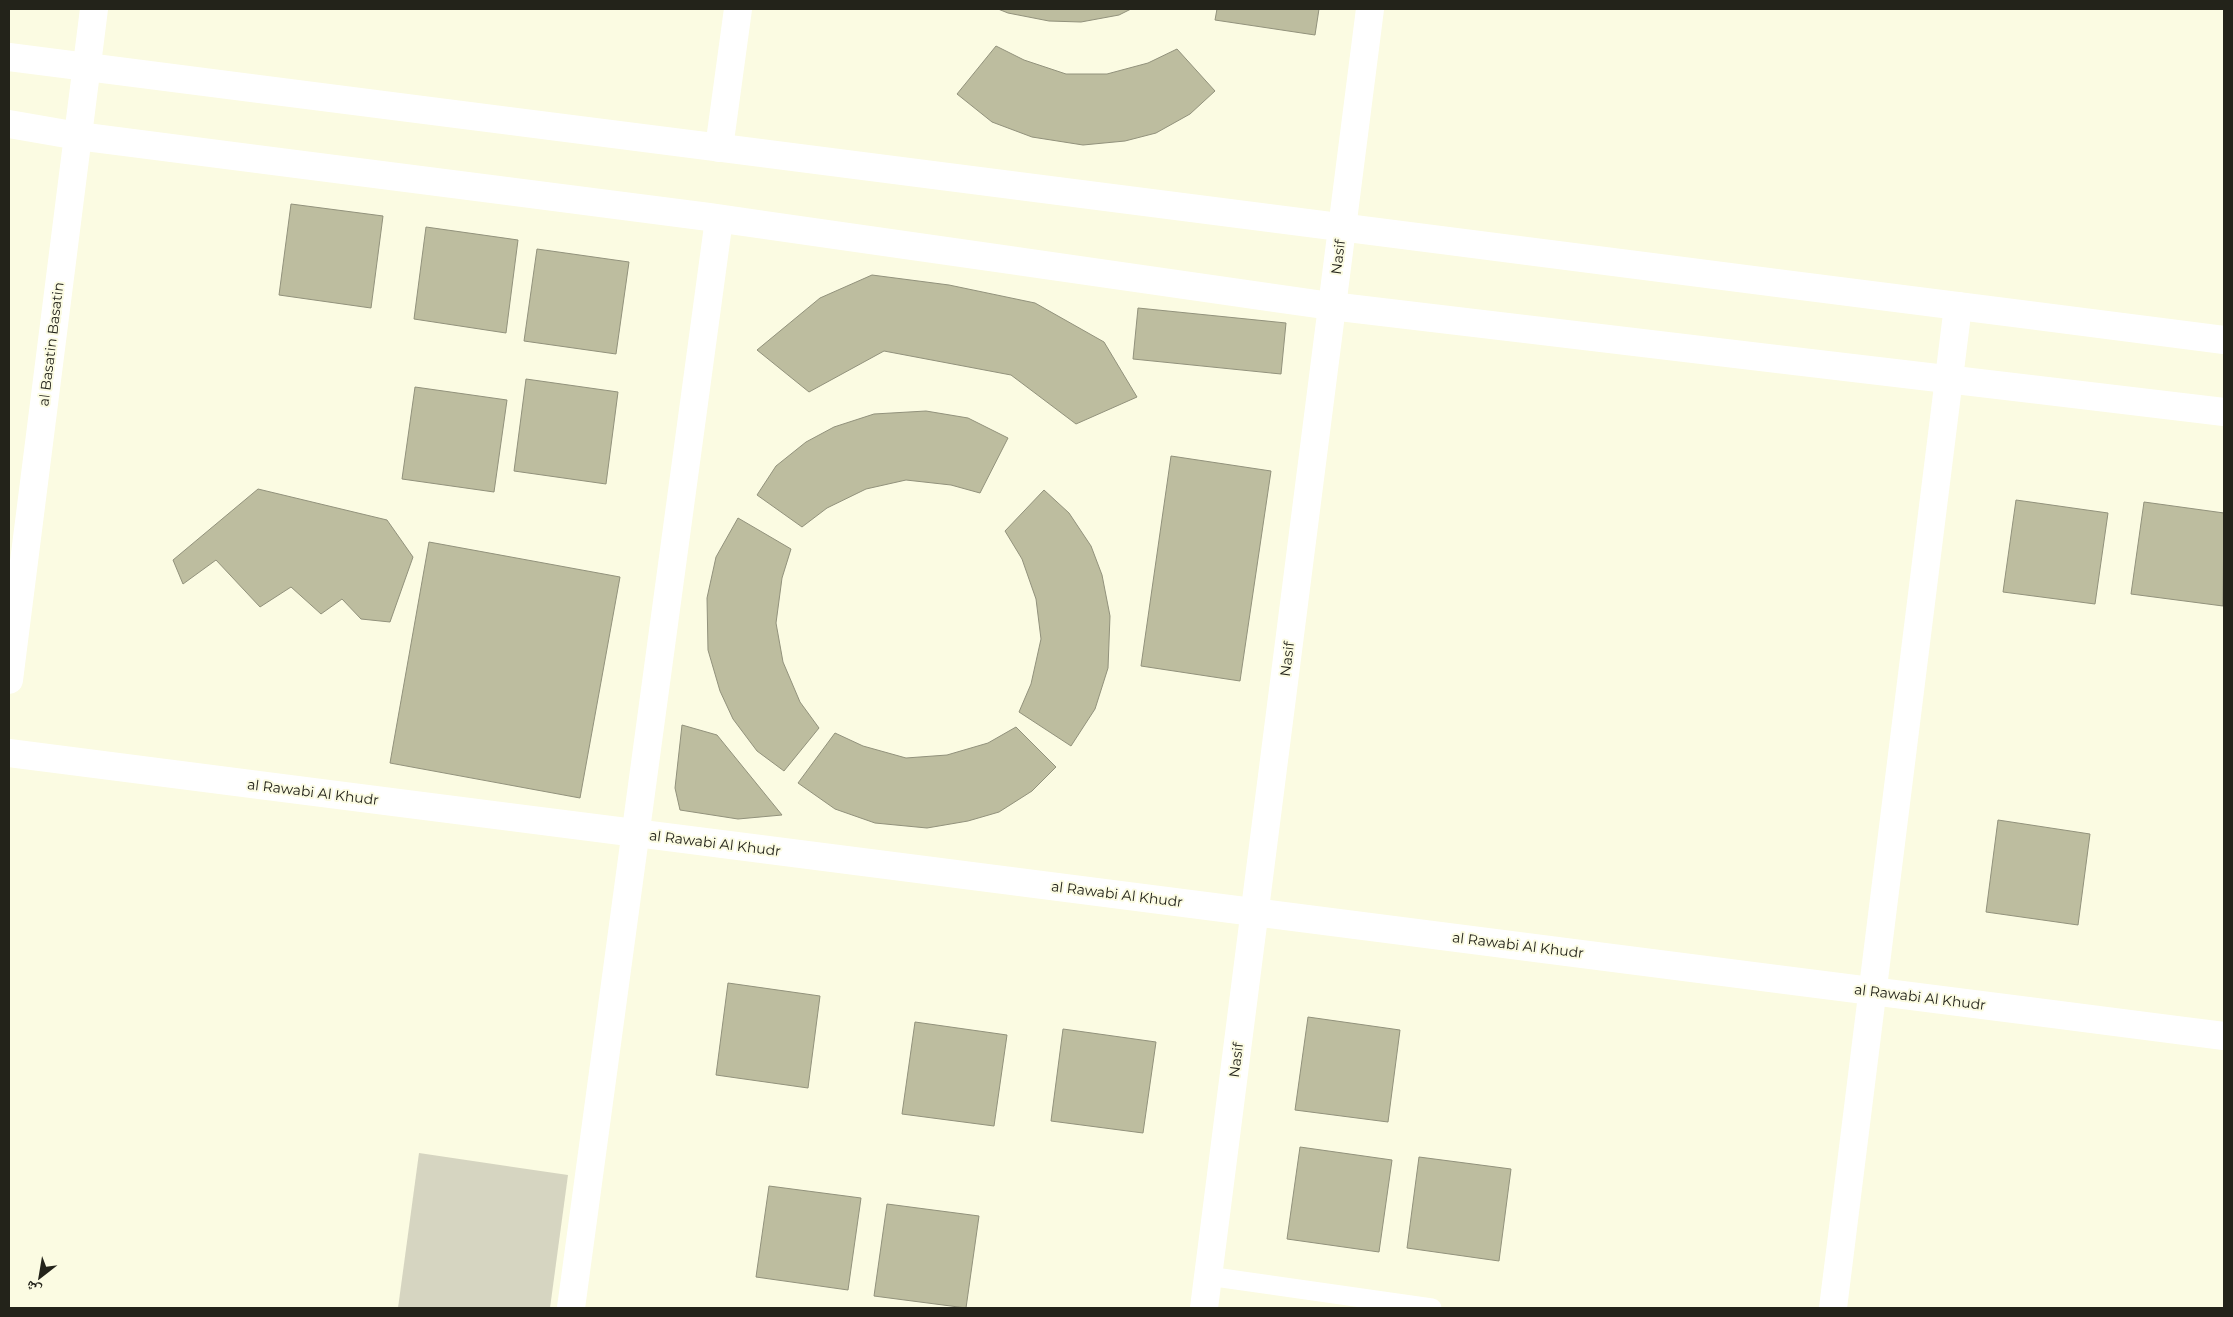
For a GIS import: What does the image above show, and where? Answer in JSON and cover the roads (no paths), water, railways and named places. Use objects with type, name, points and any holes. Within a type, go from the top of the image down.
[{"type":"street","name":"al Basatin Basatin","points":[[9,680],[94,9]]},
{"type":"street","points":[[719,148],[738,9]]},
{"type":"street","name":"Nasif","points":[[1204,1308],[1370,9]]},
{"type":"street","points":[[9,57],[2224,340]]},
{"type":"street","points":[[9,124],[78,136],[719,219],[1331,306],[2224,412]]},
{"type":"street","points":[[571,1308],[719,219]]},
{"type":"street","points":[[1832,1308],[1958,306]]},
{"type":"street","name":"al Rawabi Al Khudr","points":[[9,753],[2224,1036]]},
{"type":"lane","points":[[1208,1276],[1432,1308]]}]
